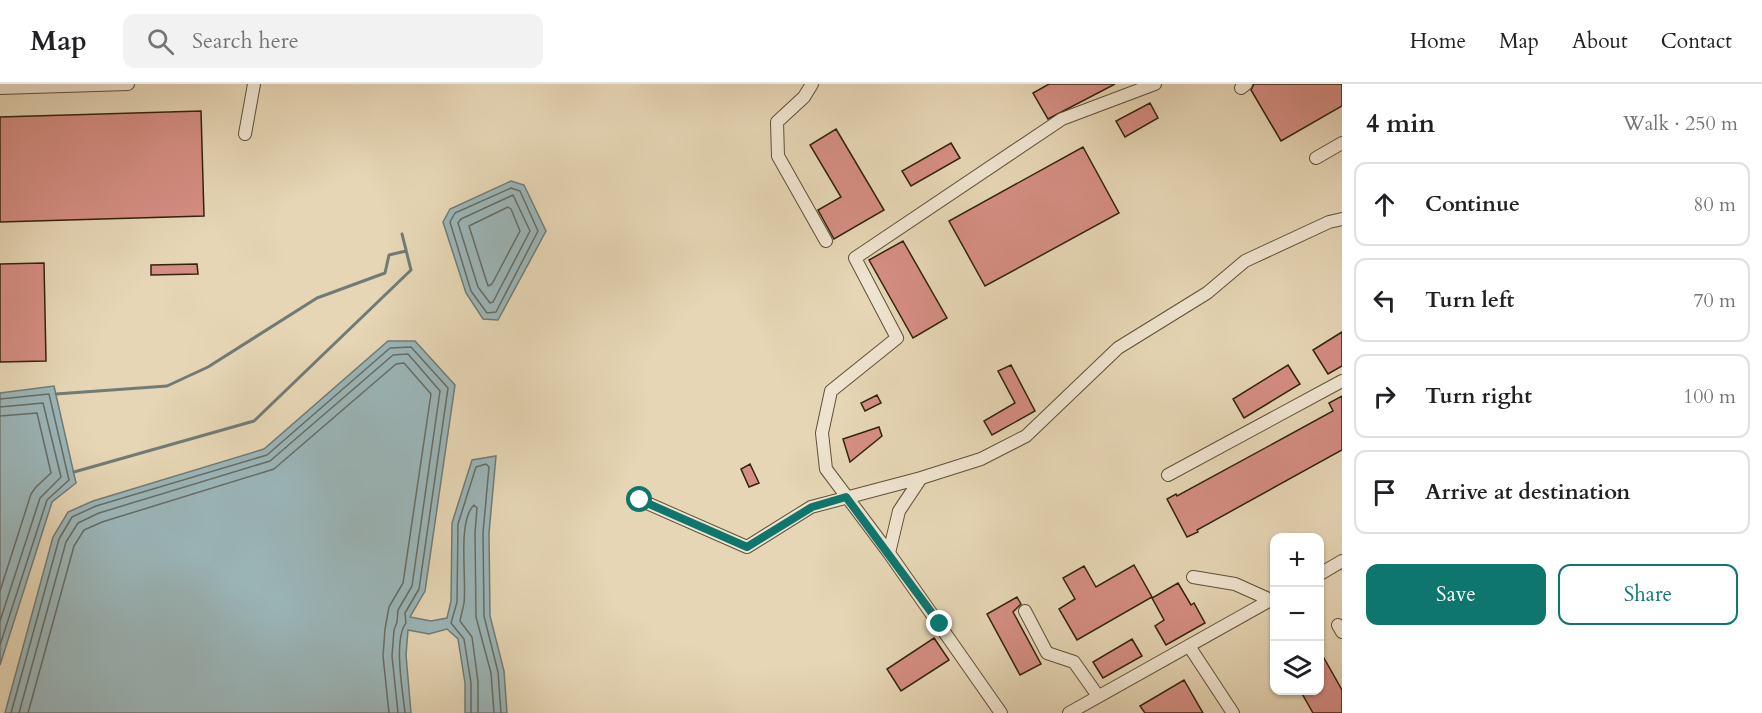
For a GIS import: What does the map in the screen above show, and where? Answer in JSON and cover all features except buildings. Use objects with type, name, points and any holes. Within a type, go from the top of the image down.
[{"type":"lane","points":[[0,88],[128,84]]},
{"type":"lane","points":[[245,134],[254,84]]},
{"type":"lane","points":[[812,84],[804,97],[777,122],[778,156],[826,241]]},
{"type":"lane","points":[[1001,713],[889,553],[826,469],[822,433],[831,391],[897,338],[855,258],[1062,119],[1155,84]]},
{"type":"lane","points":[[1316,158],[1342,143]]},
{"type":"lane","points":[[640,500],[747,547],[812,507],[921,478],[981,459],[1026,436],[1118,348],[1207,293],[1245,261],[1329,222],[1342,219]]},
{"type":"lane","points":[[1168,475],[1342,381]]},
{"type":"lane","points":[[889,553],[900,511],[921,478]]},
{"type":"lane","points":[[1324,572],[1342,561]]},
{"type":"lane","points":[[1193,577],[1235,584],[1270,598]]},
{"type":"lane","points":[[1069,713],[1270,601]]},
{"type":"lane","points":[[1024,611],[1047,653],[1074,662],[1098,696]]},
{"type":"lane","points":[[1189,646],[1233,713]]},
{"type":"water","points":[[511,181],[524,185],[546,231],[498,320],[483,319],[466,293],[443,222],[450,209]]},
{"type":"water","points":[[388,341],[415,341],[455,385],[425,591],[410,617],[431,621],[447,618],[451,601],[452,523],[472,460],[496,456],[489,533],[490,616],[504,671],[507,713],[465,713],[465,683],[458,639],[447,629],[429,634],[408,630],[406,655],[411,713],[5,713],[53,537],[68,512],[93,501],[264,449]]},
{"type":"water","points":[[54,386],[76,483],[52,502],[0,665],[0,393]]},
{"type":"waterway","points":[[74,472],[254,421],[411,270],[402,234]]},
{"type":"waterway","points":[[56,394],[167,386],[208,367],[317,298],[385,273],[389,255],[406,251]]},
{"type":"route","points":[[640,500],[747,547],[812,507],[846,497],[940,624]]}]
